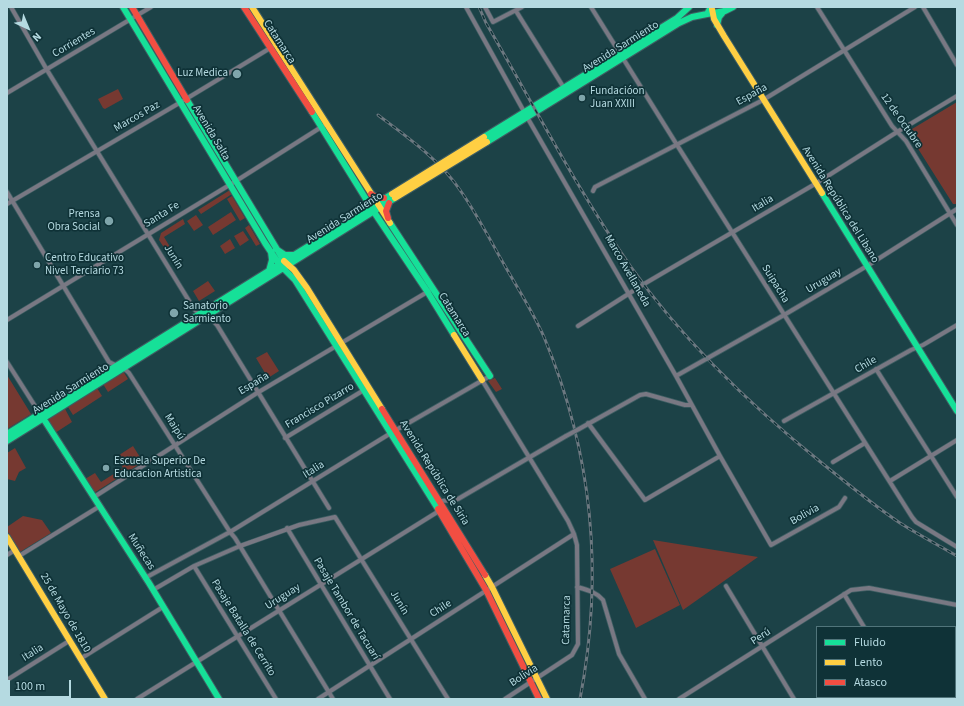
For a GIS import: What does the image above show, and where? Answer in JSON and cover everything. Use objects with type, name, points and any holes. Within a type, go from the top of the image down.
[{"type":"main road","name":"Avenida Salta","points":[[123,7],[130,20],[184,100]]},
{"type":"main road","name":"Avenida Salta","points":[[132,7],[184,100],[273,251],[284,265]]},
{"type":"main road","name":"Catamarca","points":[[244,7],[273,46],[324,125],[388,218],[482,380]]},
{"type":"main road","name":"Catamarca","points":[[252,7],[273,46]]},
{"type":"main road","name":"Avenida Sarmiento","points":[[526,114],[564,88],[622,56],[681,15],[689,7]]},
{"type":"main road","points":[[689,7],[697,16]]},
{"type":"main road","name":"Avenida Sarmiento","points":[[7,441],[115,366],[269,271],[284,265],[622,56],[686,19],[711,10],[725,11],[733,7]]},
{"type":"main road","name":"Avenida República del Libano","points":[[711,10],[717,25],[763,100],[957,411]]},
{"type":"main road","points":[[717,25],[719,17],[725,11]]},
{"type":"main road","name":"Catamarca","points":[[324,125],[373,209],[407,262],[431,290],[490,376]]},
{"type":"main road","points":[[371,194],[378,198],[392,198]]},
{"type":"main road","points":[[388,218],[386,208],[392,198]]},
{"type":"main road","points":[[269,271],[273,251],[285,255],[300,255],[298,280],[284,274],[275,274]]},
{"type":"main road","name":"Avenida Sarmiento","points":[[7,434],[123,368],[275,274],[284,265]]},
{"type":"main road","name":"Avenida República de Siria","points":[[284,265],[298,280],[489,589],[533,681],[539,699]]},
{"type":"main road","name":"Avenida República de Siria","points":[[339,345],[364,390],[393,432]]},
{"type":"main road","name":"Muñecas","points":[[41,416],[100,506],[220,699]]},
{"type":"main road","name":"Avenida República de Siria","points":[[438,506],[489,589]]},
{"type":"main road","name":"25 de Mayo de 1810","points":[[7,537],[105,699]]},
{"type":"main road","name":"Avenida República de Siria","points":[[533,681],[546,699]]},
{"type":"street","name":"Junín","points":[[11,7],[47,70],[194,309],[199,314]]},
{"type":"street","name":"Corrientes","points":[[7,93],[150,7]]},
{"type":"street","name":"Marco Avellaneda","points":[[466,7],[771,544]]},
{"type":"street","points":[[485,7],[493,22],[522,7]]},
{"type":"street","name":"Suipacha","points":[[592,7],[833,394],[916,522],[954,547],[957,547]]},
{"type":"street","name":"12 de Octubre","points":[[817,7],[897,132],[906,141],[957,225]]},
{"type":"street","name":"España","points":[[593,191],[595,187],[763,100],[916,7]]},
{"type":"street","points":[[923,7],[957,65]]},
{"type":"street","points":[[516,11],[564,88]]},
{"type":"street","name":"Marcos Paz","points":[[7,204],[273,46]]},
{"type":"street","name":"Italia","points":[[578,326],[629,293],[815,184],[957,96]]},
{"type":"street","name":"Santa Fe","points":[[7,320],[324,125]]},
{"type":"street","points":[[7,192],[110,362],[115,366],[123,368]]},
{"type":"street","name":"Uruguay","points":[[676,376],[867,266],[957,209]]},
{"type":"street","name":"España","points":[[94,497],[257,393],[431,290]]},
{"type":"street","points":[[199,314],[214,321],[329,508]]},
{"type":"street","name":"Chile","points":[[784,421],[957,325]]},
{"type":"street","points":[[7,362],[41,416]]},
{"type":"street","name":"Maipú","points":[[123,368],[129,373],[240,546],[333,699]]},
{"type":"street","points":[[876,370],[957,497]]},
{"type":"street","name":"Italia","points":[[145,578],[230,532],[393,432],[490,376]]},
{"type":"street","name":"Catamarca","points":[[482,380],[568,521],[574,534],[577,545],[578,644],[576,651],[572,655]]},
{"type":"street","name":"Francisco Pizarro","points":[[285,438],[364,390]]},
{"type":"street","points":[[691,405],[685,405],[646,394],[640,395],[588,423],[645,500],[720,456]]},
{"type":"street","name":"Uruguay","points":[[137,699],[362,560],[438,506],[458,500],[529,456],[588,423]]},
{"type":"street","points":[[890,481],[957,440]]},
{"type":"street","points":[[834,462],[865,443]]},
{"type":"street","name":"Bolivia","points":[[771,544],[839,507],[845,498]]},
{"type":"street","points":[[19,556],[100,506]]},
{"type":"street","name":"Junín","points":[[287,528],[335,517],[448,699]]},
{"type":"street","points":[[153,590],[194,566],[287,528]]},
{"type":"street","name":"Pasaje Tambor de Tacuarí","points":[[287,528],[390,699]]},
{"type":"street","name":"Chile","points":[[318,699],[574,534]]},
{"type":"street","points":[[7,555],[15,550]]},
{"type":"street","name":"Pasaje Batalla de Cerrito","points":[[194,566],[276,699]]},
{"type":"street","points":[[726,586],[794,699]]},
{"type":"street","points":[[577,587],[592,591],[603,600],[619,654],[646,699]]},
{"type":"street","name":"Perú","points":[[680,699],[851,590],[869,588],[957,605]]},
{"type":"street","points":[[844,594],[863,626]]},
{"type":"street","points":[[80,659],[163,607]]},
{"type":"street","name":"Italia","points":[[7,680],[69,641]]},
{"type":"street","name":"Bolivia","points":[[505,699],[572,655]]},
{"type":"shaded area","points":[[118,89],[123,99],[105,109],[103,108],[98,99]]},
{"type":"shaded area","points":[[957,102],[957,204],[953,204],[910,136],[912,129]]},
{"type":"shaded area","points":[[230,190],[232,194],[201,214],[198,210]]},
{"type":"shaded area","points":[[232,196],[245,218],[240,221],[227,199]]},
{"type":"shaded area","points":[[231,212],[236,220],[213,235],[208,227]]},
{"type":"shaded area","points":[[196,215],[203,225],[194,231],[187,221]]},
{"type":"shaded area","points":[[183,219],[185,224],[164,237],[170,247],[165,249],[159,240],[161,233]]},
{"type":"shaded area","points":[[249,225],[260,244],[256,246],[245,228]]},
{"type":"shaded area","points":[[243,231],[249,240],[240,246],[234,236]]},
{"type":"shaded area","points":[[230,239],[235,248],[225,254],[220,246]]},
{"type":"shaded area","points":[[208,281],[215,291],[199,301],[193,291]]},
{"type":"shaded area","points":[[267,352],[279,371],[268,378],[256,358]]},
{"type":"shaded area","points":[[123,371],[128,379],[108,392],[103,384]]},
{"type":"shaded area","points":[[7,375],[31,414],[7,429]]},
{"type":"shaded area","points":[[495,378],[502,389],[496,392],[488,381]]},
{"type":"shaded area","points":[[97,388],[102,396],[73,415],[68,407]]},
{"type":"shaded area","points":[[64,407],[72,422],[55,433],[43,418]]},
{"type":"shaded area","points":[[133,446],[143,462],[94,493],[85,479],[95,473],[101,482],[123,468],[116,457]]},
{"type":"shaded area","points":[[15,448],[26,468],[19,472],[15,481],[7,479],[7,453]]},
{"type":"shaded area","points":[[23,516],[42,520],[51,533],[20,552],[7,531],[7,527]]},
{"type":"shaded area","points":[[653,540],[758,557],[683,610]]},
{"type":"shaded area","points":[[655,549],[680,605],[636,628],[610,569]]},
{"type":"railway","points":[[479,7],[486,23],[592,208],[631,267],[673,321],[720,372],[796,442],[890,516],[914,532],[957,556]]},
{"type":"railway","points":[[378,115],[432,158],[452,179],[460,190],[478,218],[535,319],[544,337],[561,381],[574,425],[583,470],[589,515],[592,561],[591,607],[587,653],[580,699]]},
{"type":"traffic: fast","points":[[123,7],[279,264]]},
{"type":"traffic: fast","points":[[484,137],[677,18],[689,7]]},
{"type":"traffic: fast","points":[[487,142],[679,23],[692,17],[707,14],[711,7]]},
{"type":"traffic: fast","points":[[707,14],[725,11],[733,7]]},
{"type":"traffic: fast","points":[[717,25],[719,17],[724,11]]},
{"type":"traffic: fast","points":[[187,100],[284,261]]},
{"type":"traffic: fast","points":[[312,112],[374,212],[427,291],[454,335]]},
{"type":"traffic: fast","points":[[822,193],[957,411]]},
{"type":"traffic: fast","points":[[7,434],[392,194]]},
{"type":"traffic: fast","points":[[7,441],[395,198]]},
{"type":"traffic: fast","points":[[390,223],[490,376]]},
{"type":"traffic: fast","points":[[276,249],[285,255],[293,255]]},
{"type":"traffic: fast","points":[[269,271],[272,260],[271,252]]},
{"type":"traffic: fast","points":[[279,264],[295,280],[438,509]]},
{"type":"traffic: fast","points":[[43,418],[149,583],[219,699]]},
{"type":"traffic: slow","points":[[252,7],[390,223]]},
{"type":"traffic: slow","points":[[712,9],[714,19],[724,36],[822,193]]},
{"type":"traffic: slow","points":[[392,194],[484,137]]},
{"type":"traffic: slow","points":[[395,198],[487,142]]},
{"type":"traffic: slow","points":[[284,261],[294,270],[307,288],[382,409]]},
{"type":"traffic: slow","points":[[454,335],[482,380]]},
{"type":"traffic: slow","points":[[7,537],[105,699]]},
{"type":"traffic: slow","points":[[485,575],[547,699]]},
{"type":"traffic: jam","points":[[132,7],[187,100]]},
{"type":"traffic: jam","points":[[244,7],[312,112]]},
{"type":"traffic: jam","points":[[371,194],[378,198],[384,198]]},
{"type":"traffic: jam","points":[[388,218],[386,211],[389,203]]},
{"type":"traffic: jam","points":[[382,409],[485,575]]},
{"type":"traffic: jam","points":[[438,509],[486,590],[539,699]]},
{"type":"place","name":"Luz Medica","points":[[237,74]]},
{"type":"place","name":"Fundacióon Juan XXIII","points":[[582,98]]},
{"type":"place","name":"Prensa Obra Social","points":[[109,221]]},
{"type":"place","name":"Centro Educativo Nivel Terciario 73","points":[[37,265]]},
{"type":"place","name":"Sanatorio Sarmiento","points":[[174,313]]},
{"type":"place","name":"Escuela Superior De Educacion Artistica","points":[[106,468]]}]
